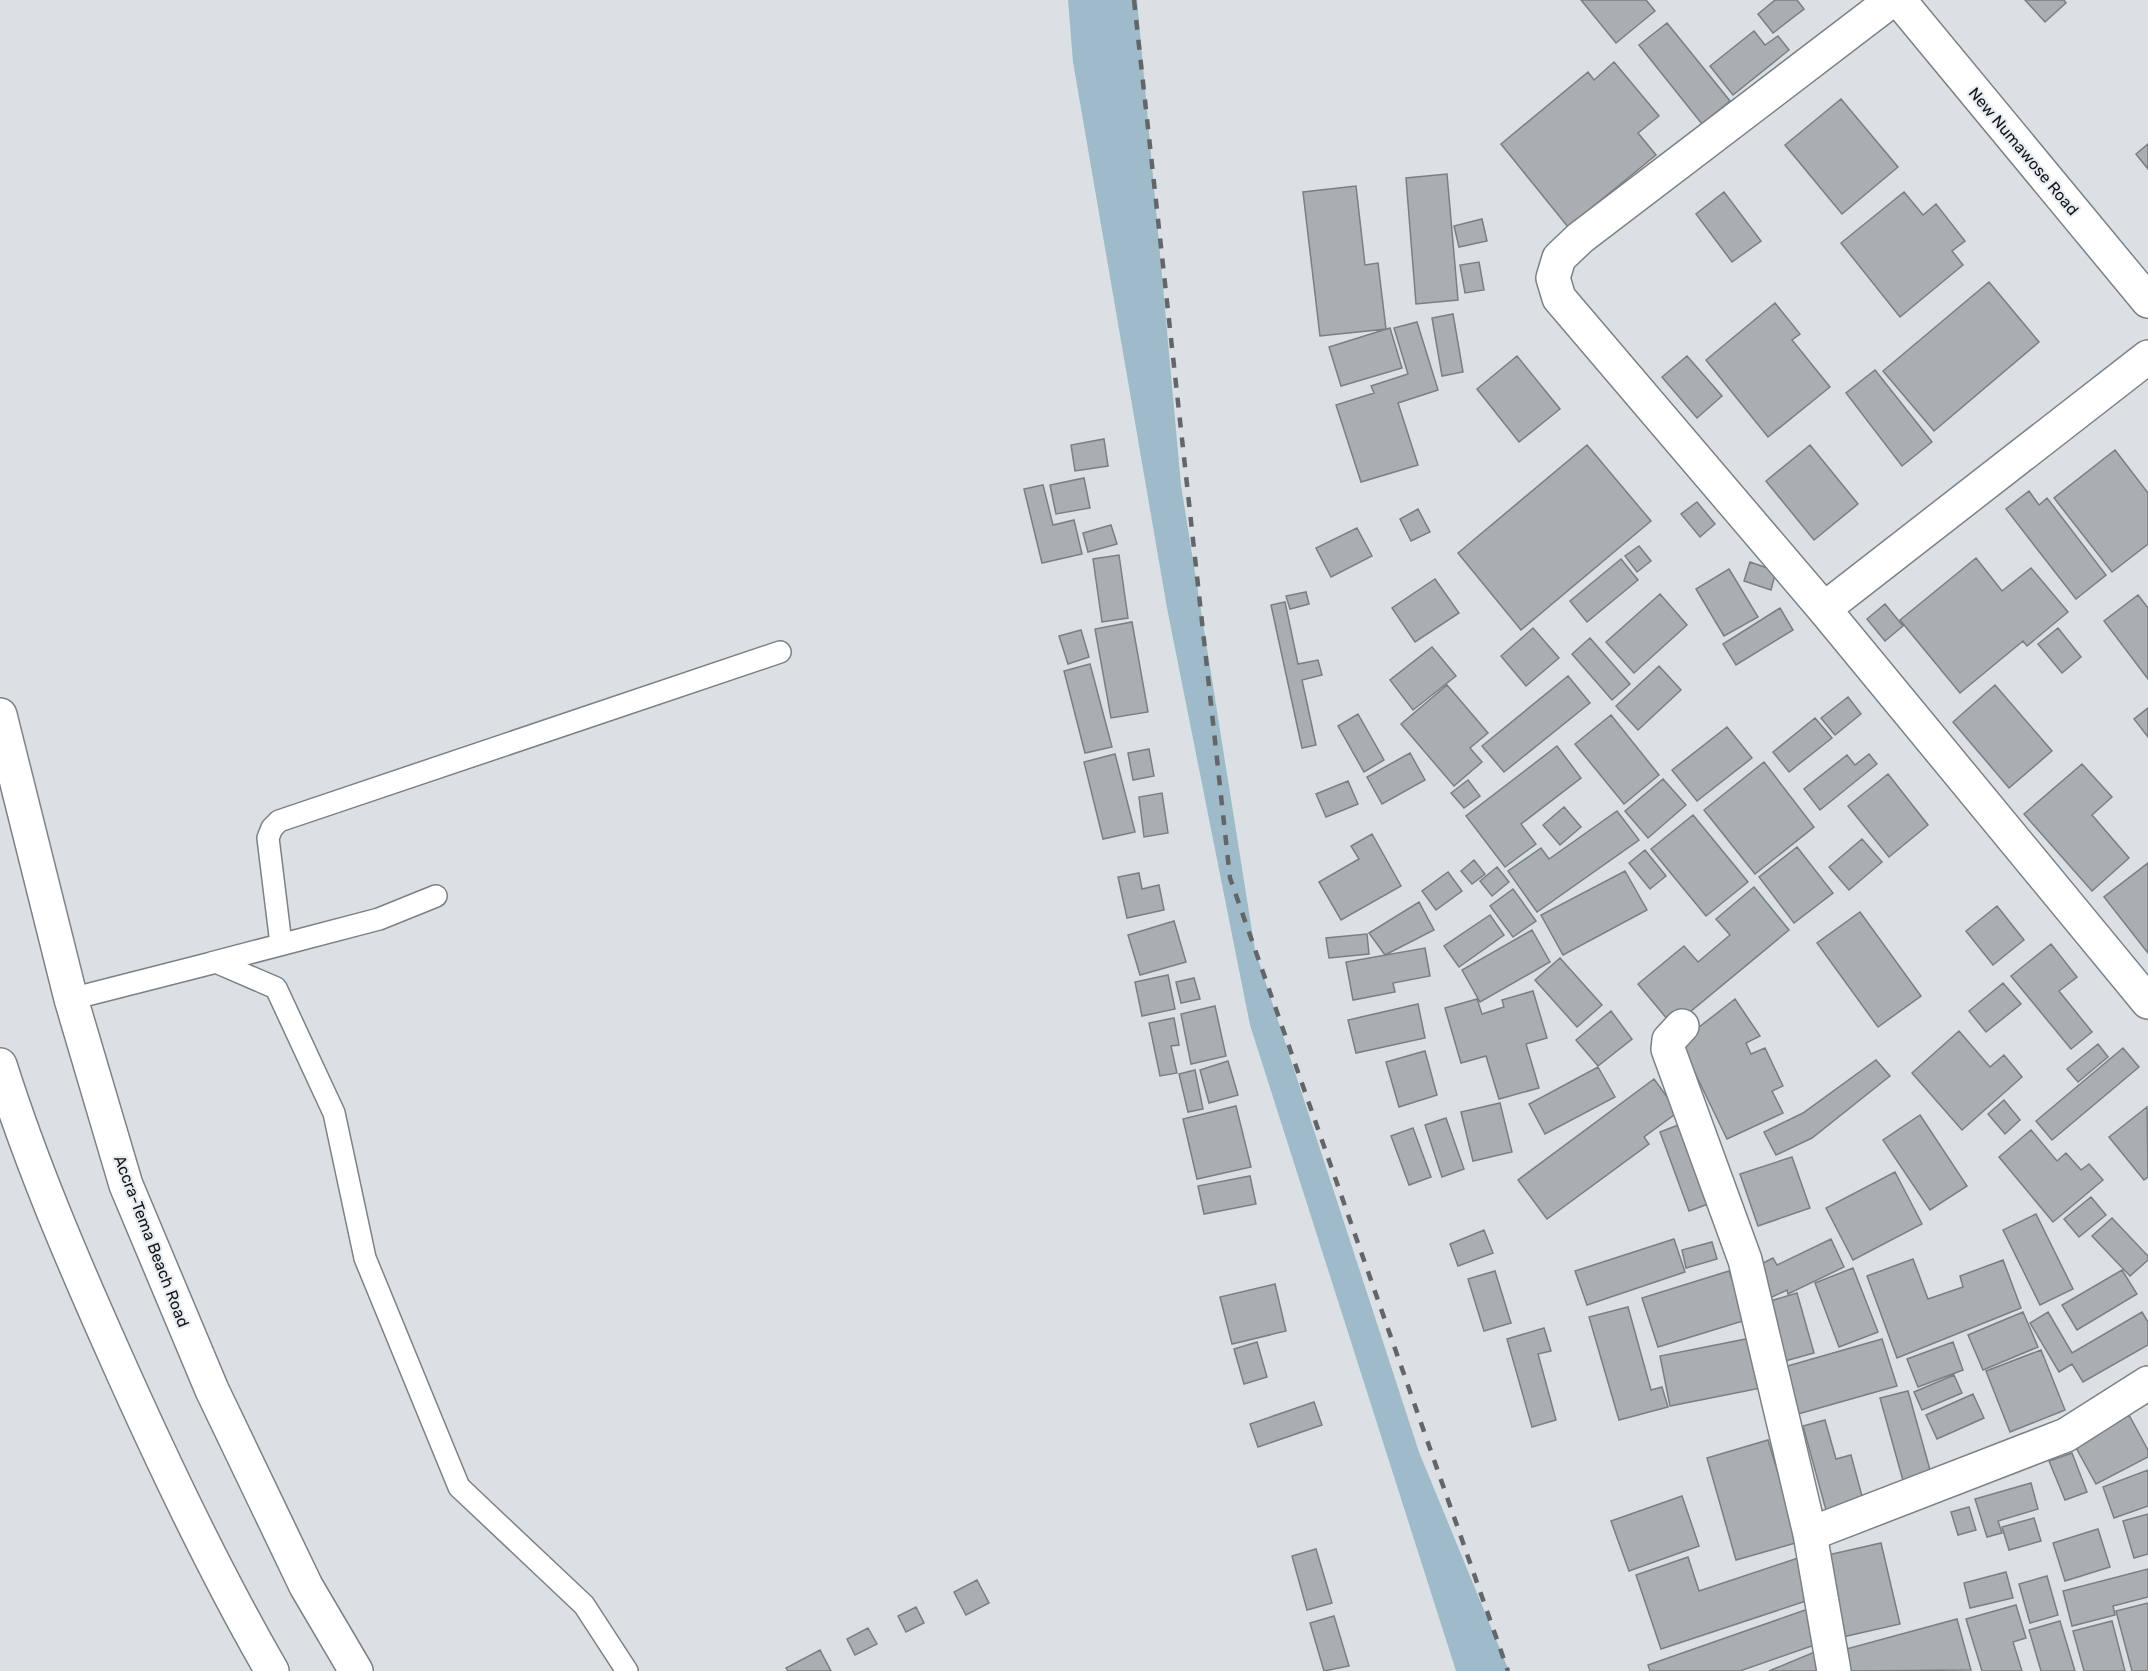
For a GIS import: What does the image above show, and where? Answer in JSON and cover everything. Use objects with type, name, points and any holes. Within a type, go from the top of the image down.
[{"type":"street","points":[[1892,0],[1580,238],[1559,258],[1553,278],[1559,298],[1824,609],[2148,1002]]},
{"type":"street","name":"New Numawose Road","points":[[1899,0],[2148,301]]},
{"type":"street","points":[[1824,609],[2148,357]]},
{"type":"street","name":"Accra-Tema Beach Road","points":[[0,715],[71,999],[126,1185],[212,1390],[306,1586],[356,1671]]},
{"type":"street","points":[[1682,1026],[1669,1040],[1668,1050],[1745,1260],[1810,1534],[1834,1671]]},
{"type":"street","points":[[0,1065],[69,1253],[145,1423],[242,1620],[272,1671]]},
{"type":"street","points":[[1810,1534],[2066,1435],[2148,1383]]},
{"type":"lane","points":[[281,944],[268,838],[272,828],[279,821],[780,652]]},
{"type":"lane","points":[[71,999],[379,919],[436,896]]},
{"type":"lane","points":[[71,999],[216,962],[276,988],[334,1113],[365,1258],[459,1487],[584,1605],[627,1671]]},
{"type":"shaded area","points":[[1068,0],[1137,0],[1181,485],[1255,950],[1419,1452],[1509,1671],[1456,1671],[1250,1025],[1167,608],[1073,62]]},
{"type":"building","points":[[1581,0],[1646,0],[1655,11],[1616,43]]},
{"type":"building","points":[[1775,0],[1797,0],[1804,9],[1773,33],[1758,14]]},
{"type":"building","points":[[2025,0],[2064,0],[2066,3],[2045,22]]},
{"type":"building","points":[[1667,23],[1730,101],[1702,124],[1639,45]]},
{"type":"building","points":[[1754,31],[1765,45],[1778,36],[1789,50],[1733,95],[1710,66]]},
{"type":"building","points":[[1614,62],[1659,116],[1638,133],[1656,155],[1568,227],[1501,144],[1588,72],[1594,80]]},
{"type":"building","points":[[1841,99],[1898,167],[1842,214],[1785,145]]},
{"type":"building","points":[[2148,144],[2148,169],[2136,154]]},
{"type":"building","points":[[1447,174],[1458,300],[1416,304],[1406,178]]},
{"type":"building","points":[[1356,186],[1365,265],[1378,263],[1386,329],[1320,336],[1303,192]]},
{"type":"building","points":[[1724,192],[1761,241],[1732,262],[1696,214]]},
{"type":"building","points":[[1904,192],[1923,215],[1936,204],[1965,241],[1952,251],[1963,265],[1900,317],[1841,243]]},
{"type":"building","points":[[1482,219],[1487,241],[1459,247],[1454,226]]},
{"type":"building","points":[[1479,262],[1484,290],[1465,293],[1460,265]]},
{"type":"building","points":[[1989,282],[2039,342],[1934,431],[1883,371]]},
{"type":"building","points":[[1775,303],[1800,334],[1792,340],[1830,387],[1768,437],[1706,360]]},
{"type":"building","points":[[1453,314],[1463,372],[1442,376],[1432,318]]},
{"type":"building","points":[[1417,322],[1438,390],[1398,403],[1418,465],[1361,482],[1336,405],[1374,393],[1371,386],[1408,374],[1394,328]]},
{"type":"building","points":[[1390,328],[1402,368],[1341,386],[1329,347]]},
{"type":"building","points":[[1517,356],[1560,409],[1519,442],[1477,389]]},
{"type":"building","points":[[1687,356],[1722,396],[1697,418],[1662,377]]},
{"type":"building","points":[[1875,370],[1932,442],[1902,466],[1846,393]]},
{"type":"building","points":[[1104,439],[1108,466],[1075,471],[1071,445]]},
{"type":"building","points":[[1587,445],[1651,521],[1521,630],[1458,553]]},
{"type":"building","points":[[1810,445],[1858,504],[1814,540],[1766,481]]},
{"type":"building","points":[[2115,450],[2148,493],[2148,544],[2112,572],[2054,498]]},
{"type":"building","points":[[1084,478],[1090,508],[1056,514],[1050,485]]},
{"type":"building","points":[[1043,485],[1053,525],[1074,520],[1082,554],[1042,563],[1024,489]]},
{"type":"building","points":[[2029,491],[2039,505],[2047,498],[2106,575],[2076,599],[2006,509]]},
{"type":"building","points":[[1697,502],[1715,524],[1700,537],[1681,514]]},
{"type":"building","points":[[1418,509],[1430,532],[1411,541],[1400,519]]},
{"type":"building","points":[[1111,525],[1117,544],[1088,552],[1083,533]]},
{"type":"building","points":[[1357,528],[1372,556],[1331,577],[1316,548]]},
{"type":"building","points":[[1639,546],[1651,561],[1637,572],[1625,556]]},
{"type":"building","points":[[1119,555],[1128,618],[1102,622],[1093,559]]},
{"type":"building","points":[[1976,558],[2002,591],[2031,568],[2068,612],[2027,646],[2023,641],[1960,693],[1900,620]]},
{"type":"building","points":[[1621,559],[1638,580],[1587,622],[1570,601]]},
{"type":"building","points":[[1750,562],[1776,571],[1771,590],[1744,581]]},
{"type":"building","points":[[1729,569],[1758,617],[1724,636],[1696,589]]},
{"type":"building","points":[[1435,579],[1459,613],[1415,642],[1392,608]]},
{"type":"building","points":[[1306,592],[1309,604],[1290,609],[1286,596]]},
{"type":"building","points":[[1660,594],[1687,625],[1634,673],[1606,642]]},
{"type":"building","points":[[2138,595],[2148,608],[2148,679],[2104,621]]},
{"type":"building","points":[[1285,602],[1298,664],[1318,660],[1322,675],[1302,680],[1316,745],[1302,748],[1271,605]]},
{"type":"building","points":[[1885,604],[1903,626],[1885,641],[1867,619]]},
{"type":"building","points":[[1780,608],[1793,630],[1736,665],[1723,644]]},
{"type":"building","points":[[1132,622],[1148,712],[1111,718],[1095,629]]},
{"type":"building","points":[[1533,628],[1559,658],[1526,686],[1501,656]]},
{"type":"building","points":[[2058,628],[2081,657],[2062,673],[2038,644]]},
{"type":"building","points":[[1081,630],[1089,657],[1068,664],[1059,636]]},
{"type":"building","points":[[1590,638],[1630,684],[1612,700],[1572,654]]},
{"type":"building","points":[[1432,647],[1456,676],[1413,710],[1390,680]]},
{"type":"building","points":[[1090,664],[1112,747],[1085,753],[1064,671]]},
{"type":"building","points":[[1659,666],[1681,690],[1638,730],[1616,706]]},
{"type":"building","points":[[1568,676],[1590,703],[1504,772],[1482,746]]},
{"type":"building","points":[[1447,685],[1488,733],[1470,748],[1482,762],[1454,786],[1401,724]]},
{"type":"building","points":[[1995,685],[2052,751],[2009,788],[1953,722]]},
{"type":"building","points":[[1848,697],[1861,714],[1835,735],[1821,718]]},
{"type":"building","points":[[2148,708],[2148,737],[2134,719]]},
{"type":"building","points":[[1358,714],[1384,760],[1364,772],[1338,726]]},
{"type":"building","points":[[1611,715],[1659,775],[1624,804],[1575,744]]},
{"type":"building","points":[[1815,718],[1832,738],[1789,772],[1773,752]]},
{"type":"building","points":[[1727,727],[1752,758],[1697,801],[1672,770]]},
{"type":"building","points":[[1557,746],[1581,778],[1521,824],[1536,844],[1505,867],[1466,816]]},
{"type":"building","points":[[1149,749],[1154,776],[1133,780],[1128,753]]},
{"type":"building","points":[[1410,753],[1425,780],[1382,804],[1367,777]]},
{"type":"building","points":[[1115,754],[1135,832],[1103,839],[1084,762]]},
{"type":"building","points":[[1869,754],[1877,764],[1820,810],[1804,789],[1847,755],[1855,765]]},
{"type":"building","points":[[1764,762],[1814,827],[1755,874],[1704,810]]},
{"type":"building","points":[[2082,764],[2112,797],[2092,815],[2129,858],[2092,891],[2024,814]]},
{"type":"building","points":[[1888,774],[1928,825],[1889,857],[1848,806]]},
{"type":"building","points":[[1663,779],[1686,805],[1648,838],[1625,811]]},
{"type":"building","points":[[1468,780],[1480,796],[1464,808],[1451,793]]},
{"type":"building","points":[[1348,781],[1358,804],[1326,817],[1316,794]]},
{"type":"building","points":[[1162,793],[1168,833],[1144,837],[1139,797]]},
{"type":"building","points":[[1564,807],[1581,827],[1560,845],[1543,825]]},
{"type":"building","points":[[1617,811],[1639,840],[1537,912],[1508,871],[1541,848],[1549,859]]},
{"type":"building","points":[[1693,815],[1748,882],[1706,916],[1651,849]]},
{"type":"building","points":[[1372,834],[1401,886],[1341,920],[1319,882],[1359,859],[1351,846]]},
{"type":"building","points":[[1862,839],[1882,862],[1849,890],[1829,867]]},
{"type":"building","points":[[1797,847],[1833,893],[1794,923],[1759,877]]},
{"type":"building","points":[[1645,850],[1666,876],[1650,889],[1629,863]]},
{"type":"building","points":[[1474,860],[1485,874],[1472,884],[1461,871]]},
{"type":"building","points":[[2148,863],[2148,953],[2104,897]]},
{"type":"building","points":[[1497,867],[1509,882],[1492,896],[1480,881]]},
{"type":"building","points":[[1625,871],[1647,910],[1563,955],[1541,915]]},
{"type":"building","points":[[1448,872],[1462,891],[1436,910],[1422,891]]},
{"type":"building","points":[[1139,873],[1142,889],[1159,885],[1164,910],[1127,918],[1118,877]]},
{"type":"building","points":[[1754,887],[1789,930],[1673,1026],[1638,984],[1684,946],[1698,962],[1730,935],[1716,919]]},
{"type":"building","points":[[1513,889],[1536,921],[1513,937],[1490,906]]},
{"type":"building","points":[[1419,902],[1434,930],[1385,955],[1369,933]]},
{"type":"building","points":[[1997,906],[2024,940],[1993,965],[1966,931]]},
{"type":"building","points":[[1860,912],[1921,996],[1878,1027],[1817,943]]},
{"type":"building","points":[[1490,915],[1504,935],[1459,967],[1444,946]]},
{"type":"building","points":[[1174,921],[1186,962],[1140,975],[1128,935]]},
{"type":"building","points":[[1532,930],[1550,962],[1480,1002],[1462,970]]},
{"type":"building","points":[[1367,934],[1369,954],[1329,958],[1326,938]]},
{"type":"building","points":[[2051,944],[2077,977],[2059,991],[2092,1032],[2071,1049],[2011,976]]},
{"type":"building","points":[[1425,948],[1430,976],[1393,983],[1395,992],[1353,1000],[1346,962]]},
{"type":"building","points":[[1560,958],[1602,1005],[1577,1027],[1535,980]]},
{"type":"building","points":[[1168,975],[1175,1009],[1142,1016],[1135,982]]},
{"type":"building","points":[[1194,978],[1200,999],[1181,1003],[1176,982]]},
{"type":"building","points":[[2003,983],[2021,1004],[1986,1032],[1969,1011]]},
{"type":"building","points":[[1533,991],[1547,1038],[1526,1044],[1539,1088],[1499,1099],[1486,1056],[1461,1063],[1445,1008],[1477,999],[1482,1014],[1504,1007],[1502,1000]]},
{"type":"building","points":[[1735,999],[1760,1036],[1746,1043],[1751,1054],[1765,1048],[1783,1086],[1772,1091],[1783,1113],[1727,1139],[1680,1042]]},
{"type":"building","points":[[1418,1004],[1425,1038],[1356,1053],[1348,1020]]},
{"type":"building","points":[[1215,1006],[1226,1056],[1191,1064],[1181,1014]]},
{"type":"building","points":[[1611,1011],[1632,1039],[1598,1066],[1576,1040]]},
{"type":"building","points":[[1174,1018],[1179,1045],[1171,1046],[1177,1073],[1160,1076],[1149,1023]]},
{"type":"building","points":[[1959,1031],[1990,1067],[2004,1055],[2022,1077],[1962,1130],[1912,1073]]},
{"type":"building","points":[[2098,1044],[2108,1057],[2078,1082],[2067,1069]]},
{"type":"building","points":[[2123,1048],[2139,1067],[2052,1140],[2036,1121]]},
{"type":"building","points":[[1425,1051],[1437,1095],[1399,1107],[1386,1062]]},
{"type":"building","points":[[1876,1060],[1890,1076],[1812,1138],[1776,1155],[1764,1132],[1803,1113]]},
{"type":"building","points":[[1228,1061],[1238,1095],[1209,1103],[1200,1070]]},
{"type":"building","points":[[1598,1067],[1615,1097],[1545,1134],[1529,1104]]},
{"type":"building","points":[[1195,1070],[1203,1109],[1188,1112],[1179,1074]]},
{"type":"building","points":[[1654,1079],[1678,1112],[1644,1137],[1649,1144],[1547,1219],[1518,1180]]},
{"type":"building","points":[[2004,1100],[2020,1120],[2005,1134],[1988,1114]]},
{"type":"building","points":[[1500,1103],[1512,1152],[1473,1161],[1461,1112]]},
{"type":"building","points":[[1236,1106],[1251,1167],[1197,1179],[1183,1119]]},
{"type":"building","points":[[2147,1107],[2148,1177],[2144,1180],[2109,1137]]},
{"type":"building","points":[[1920,1115],[1967,1186],[1930,1210],[1883,1140]]},
{"type":"building","points":[[1446,1118],[1464,1169],[1442,1177],[1425,1125]]},
{"type":"building","points":[[1681,1124],[1711,1203],[1689,1211],[1660,1132]]},
{"type":"building","points":[[1413,1128],[1431,1177],[1409,1185],[1391,1136]]},
{"type":"building","points":[[2031,1130],[2057,1161],[2066,1153],[2081,1170],[2089,1164],[2103,1180],[2053,1222],[1999,1157]]},
{"type":"building","points":[[1792,1157],[1810,1208],[1758,1226],[1740,1174]]},
{"type":"building","points":[[1895,1172],[1922,1224],[1853,1260],[1826,1208]]},
{"type":"building","points":[[1250,1176],[1256,1204],[1204,1214],[1198,1186]]},
{"type":"building","points":[[2091,1197],[2106,1215],[2079,1237],[2064,1219]]},
{"type":"building","points":[[2036,1214],[2073,1289],[2040,1305],[2003,1230]]},
{"type":"building","points":[[2112,1218],[2148,1256],[2148,1260],[2130,1276],[2092,1236]]},
{"type":"building","points":[[1484,1230],[1493,1253],[1458,1266],[1450,1244]]},
{"type":"building","points":[[1674,1239],[1685,1272],[1587,1305],[1575,1271]]},
{"type":"building","points":[[1831,1239],[1844,1267],[1788,1294],[1787,1290],[1770,1298],[1755,1267],[1773,1258],[1777,1265]]},
{"type":"building","points":[[1712,1242],[1717,1259],[1686,1268],[1682,1250]]},
{"type":"building","points":[[1913,1259],[1928,1299],[1963,1287],[1960,1276],[2003,1260],[2021,1308],[1897,1358],[1867,1276]]},
{"type":"building","points":[[1853,1268],[1878,1332],[1839,1347],[1815,1283]]},
{"type":"building","points":[[2122,1270],[2137,1294],[2077,1330],[2062,1305]]},
{"type":"building","points":[[1495,1271],[1511,1323],[1484,1331],[1468,1279]]},
{"type":"building","points":[[1729,1271],[1746,1320],[1658,1347],[1642,1298]]},
{"type":"building","points":[[1275,1284],[1286,1331],[1232,1344],[1220,1297]]},
{"type":"building","points":[[1797,1293],[1814,1353],[1785,1361],[1767,1302]]},
{"type":"building","points":[[1628,1307],[1651,1390],[1662,1387],[1668,1407],[1619,1420],[1589,1317]]},
{"type":"building","points":[[2023,1312],[2038,1347],[1983,1370],[1968,1335]]},
{"type":"building","points":[[2048,1312],[2072,1353],[2142,1312],[2148,1322],[2148,1345],[2083,1382],[2072,1364],[2059,1372],[2030,1323]]},
{"type":"building","points":[[1544,1328],[1551,1351],[1538,1354],[1556,1420],[1532,1427],[1507,1339]]},
{"type":"building","points":[[1751,1338],[1761,1388],[1670,1406],[1660,1356]]},
{"type":"building","points":[[1882,1339],[1897,1386],[1798,1414],[1784,1367]]},
{"type":"building","points":[[1257,1342],[1267,1377],[1244,1384],[1234,1349]]},
{"type":"building","points":[[1953,1342],[1963,1370],[1918,1387],[1907,1359]]},
{"type":"building","points":[[2041,1350],[2065,1410],[2010,1432],[1986,1371]]},
{"type":"building","points":[[1954,1375],[1962,1393],[1922,1410],[1914,1392]]},
{"type":"building","points":[[1908,1391],[1932,1477],[1904,1484],[1880,1398]]},
{"type":"building","points":[[1973,1394],[1984,1418],[1937,1439],[1926,1415]]},
{"type":"building","points":[[1314,1402],[1322,1425],[1258,1447],[1250,1424]]},
{"type":"building","points":[[2129,1415],[2148,1450],[2148,1457],[2096,1484],[2074,1444]]},
{"type":"building","points":[[1825,1420],[1836,1459],[1851,1455],[1863,1500],[1826,1510],[1803,1426]]},
{"type":"building","points":[[1768,1440],[1799,1542],[1736,1560],[1707,1458]]},
{"type":"building","points":[[2072,1453],[2087,1492],[2065,1500],[2049,1461]]},
{"type":"building","points":[[2148,1470],[2148,1506],[2114,1518],[2103,1487]]},
{"type":"building","points":[[2031,1483],[2038,1509],[1998,1521],[2002,1533],[1987,1537],[1975,1499]]},
{"type":"building","points":[[1682,1496],[1699,1546],[1629,1571],[1611,1521]]},
{"type":"building","points":[[1969,1507],[1976,1530],[1958,1535],[1951,1512]]},
{"type":"building","points":[[2148,1514],[2148,1554],[2134,1558],[2123,1521]]},
{"type":"building","points":[[2034,1518],[2041,1541],[2009,1550],[2002,1527]]},
{"type":"building","points":[[2098,1529],[2110,1567],[2065,1581],[2053,1543]]},
{"type":"building","points":[[1881,1543],[1900,1624],[1838,1638],[1819,1557]]},
{"type":"building","points":[[1316,1549],[1332,1603],[1307,1610],[1292,1556]]},
{"type":"building","points":[[1688,1557],[1699,1591],[1798,1558],[1812,1599],[1661,1649],[1636,1575]]},
{"type":"building","points":[[2148,1569],[2148,1597],[2113,1606],[2115,1615],[2072,1626],[2063,1591]]},
{"type":"building","points":[[2006,1572],[2013,1598],[1970,1608],[1964,1583]]},
{"type":"building","points":[[2047,1576],[2058,1615],[2030,1623],[2019,1584]]},
{"type":"building","points":[[977,1580],[989,1603],[966,1615],[954,1592]]},
{"type":"building","points":[[2148,1603],[2148,1671],[2132,1671],[2116,1611]]},
{"type":"building","points":[[2016,1605],[2026,1638],[2013,1642],[2022,1671],[1982,1671],[1966,1619]]},
{"type":"building","points":[[916,1607],[924,1623],[906,1632],[898,1616]]},
{"type":"building","points":[[1811,1608],[1823,1642],[1740,1671],[1650,1671],[1648,1665]]},
{"type":"building","points":[[1334,1616],[1349,1666],[1324,1671],[1310,1623]]},
{"type":"building","points":[[1957,1619],[1971,1670],[1844,1671],[1839,1651]]},
{"type":"building","points":[[2060,1621],[2075,1671],[2041,1671],[2029,1630]]},
{"type":"building","points":[[2112,1621],[2125,1671],[2084,1671],[2073,1631]]},
{"type":"building","points":[[868,1628],[877,1644],[855,1655],[847,1639]]},
{"type":"building","points":[[820,1650],[831,1671],[788,1671],[786,1668]]},
{"type":"building","points":[[1817,1651],[1825,1671],[1769,1671]]},
{"type":"railway","points":[[1134,0],[1230,878],[1508,1671]]}]
